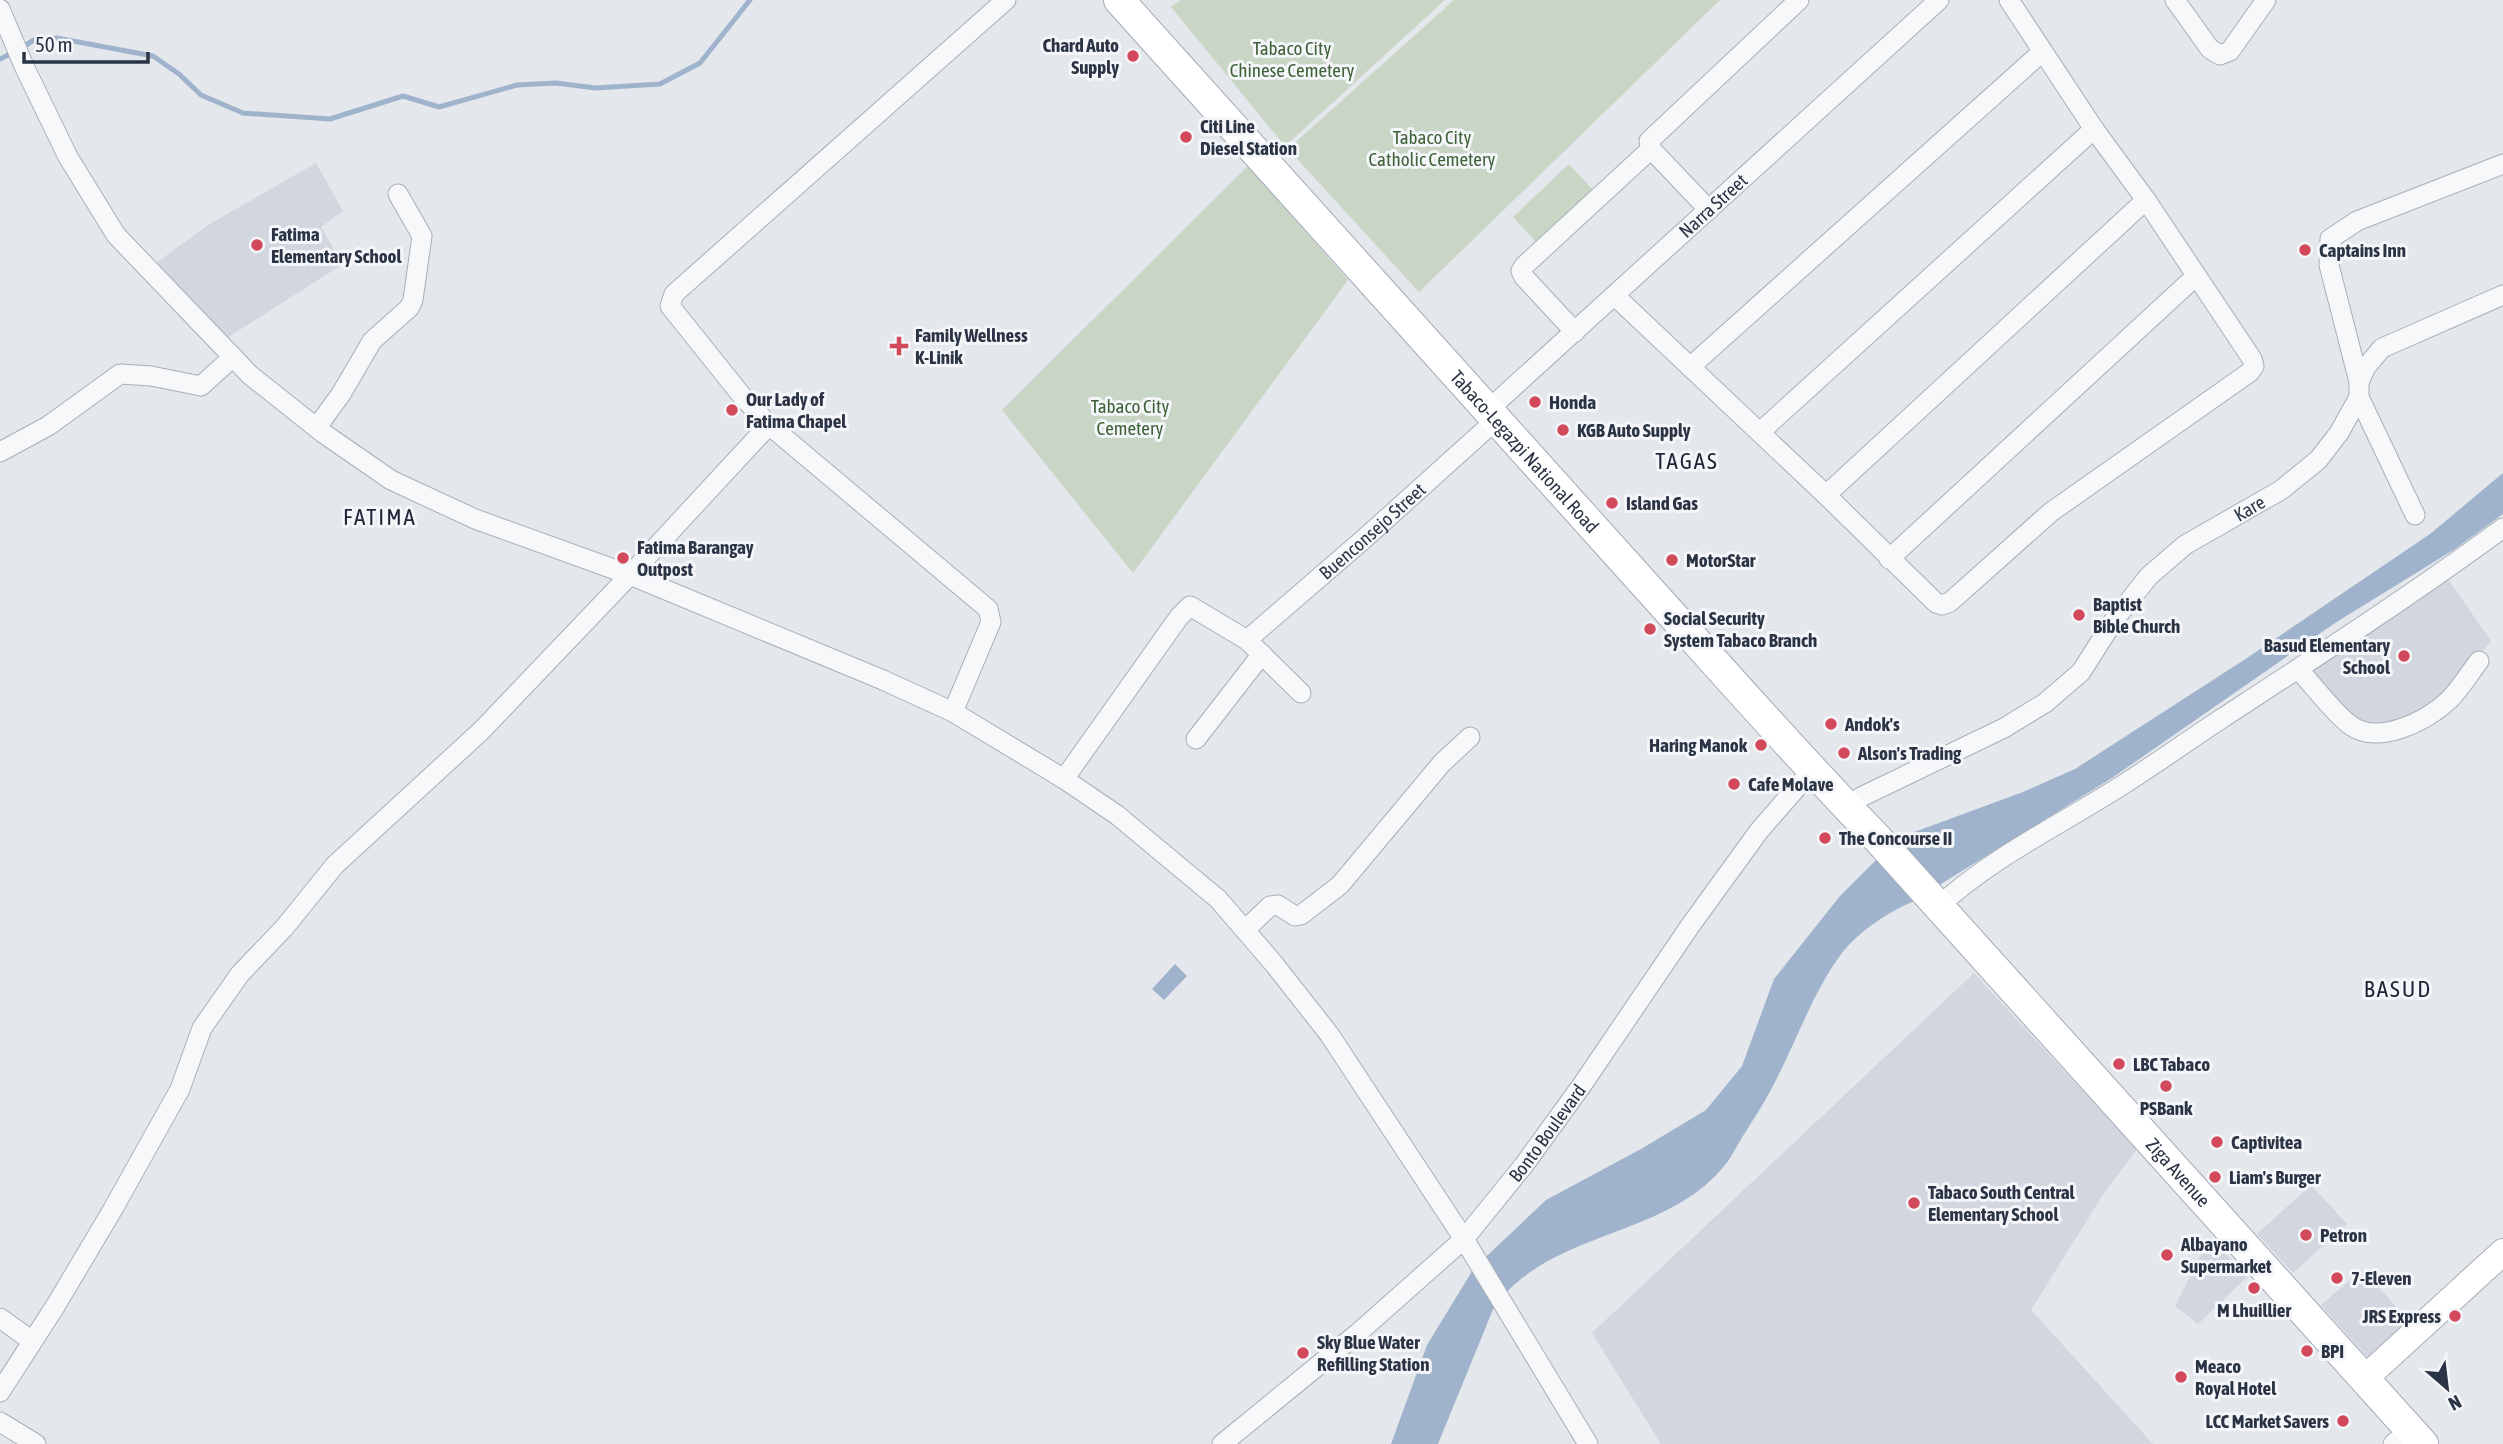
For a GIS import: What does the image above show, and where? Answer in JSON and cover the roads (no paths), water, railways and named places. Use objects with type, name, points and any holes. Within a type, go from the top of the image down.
[{"type":"main road","name":"Tabaco-Legazpi National Road","points":[[1119,0],[1812,770],[1936,904]]},
{"type":"main road","name":"Ziga Avenue","points":[[1936,904],[2364,1379],[2408,1439]]},
{"type":"street","points":[[953,712],[991,622],[988,609],[769,425],[742,397],[670,306],[674,294],[1006,0]]},
{"type":"street","points":[[1709,210],[1651,149],[1649,141],[1799,0]]},
{"type":"street","name":"Narra Street","points":[[1492,415],[1575,332],[1939,0]]},
{"type":"street","points":[[1615,296],[1936,603],[1942,606],[1950,602],[2051,512],[2250,372],[2254,366],[2252,359],[2146,201],[2094,129],[2008,0]]},
{"type":"street","points":[[2182,3],[2210,49],[2220,55],[2230,51],[2266,0]]},
{"type":"street","points":[[0,9],[68,157],[116,235],[250,375],[317,427],[391,480],[475,519],[630,575],[883,680],[953,712],[1064,779],[1117,816],[1217,899],[1328,1034],[1469,1247],[1588,1444]]},
{"type":"street","points":[[1690,367],[2042,52]]},
{"type":"street","points":[[1760,432],[2094,129]]},
{"type":"street","points":[[1575,332],[1521,271],[1651,149]]},
{"type":"street","points":[[2414,515],[2359,390],[2329,265],[2330,239],[2357,221],[2503,164]]},
{"type":"street","points":[[317,427],[341,394],[372,341],[409,308],[413,299],[422,236],[398,194]]},
{"type":"street","points":[[1826,495],[2146,201]]},
{"type":"street","points":[[1889,559],[2196,276]]},
{"type":"street","name":"Kare","points":[[1847,807],[1861,797],[2004,728],[2045,703],[2081,672],[2114,620],[2150,576],[2185,545],[2281,490],[2318,460],[2339,433],[2359,390],[2366,367],[2382,348],[2503,295]]},
{"type":"street","points":[[0,452],[48,426],[120,374],[150,376],[201,386],[233,357]]},
{"type":"street","name":"Buenconsejo Street","points":[[1247,640],[1365,538],[1492,415]]},
{"type":"street","points":[[0,1392],[113,1209],[180,1089],[202,1028],[240,974],[284,928],[335,865],[481,731],[769,425]]},
{"type":"street","points":[[1936,904],[2003,856],[2106,796],[2298,669],[2503,528]]},
{"type":"street","points":[[1064,779],[1179,617],[1190,606],[1247,640],[1301,693]]},
{"type":"street","points":[[1196,739],[1262,654]]},
{"type":"street","points":[[2298,669],[2350,725],[2366,733],[2410,725],[2436,711],[2451,699],[2479,661]]},
{"type":"street","points":[[1245,930],[1270,906],[1278,905],[1295,916],[1301,915],[1340,885],[1441,763],[1470,737]]},
{"type":"street","name":"Bonto Boulevard","points":[[1222,1444],[1469,1247],[1690,926],[1759,831],[1812,770]]},
{"type":"street","points":[[2364,1379],[2503,1252]]},
{"type":"street","points":[[0,1318],[32,1341]]},
{"type":"street","points":[[0,1422],[36,1444]]},
{"type":"water","points":[[2503,473],[2503,514],[2455,549],[2335,623],[2112,778],[1912,902],[1891,912],[1861,933],[1828,974],[1770,1092],[1725,1165],[1700,1189],[1672,1207],[1546,1262],[1518,1282],[1494,1307],[1438,1444],[1391,1444],[1427,1345],[1474,1268],[1546,1200],[1641,1149],[1706,1110],[1742,1066],[1774,979],[1840,896],[1898,838],[2023,792],[2075,769],[2247,658],[2430,534]]},
{"type":"water","points":[[1175,964],[1187,976],[1164,1000],[1152,989]]},
{"type":"waterway","points":[[21,48],[34,40],[57,38],[153,56],[179,74],[201,95],[243,113],[330,119],[403,96],[439,107],[517,85],[556,83],[595,88],[660,84],[700,63],[750,0]]},
{"type":"waterway","points":[[0,59],[12,53]]},
{"type":"place","name":"Chard Auto Supply","points":[[1133,56]]},
{"type":"place","name":"Citi Line Diesel Station","points":[[1186,137]]},
{"type":"place","name":"Fatima Elementary School","points":[[257,245]]},
{"type":"place","name":"Captains Inn","points":[[2305,250]]},
{"type":"place","name":"Family Wellness K-Linik","points":[[899,346]]},
{"type":"place","name":"Honda","points":[[1535,402]]},
{"type":"place","name":"Our Lady of Fatima Chapel","points":[[732,410]]},
{"type":"place","name":"KGB Auto Supply","points":[[1563,430]]},
{"type":"place","name":"Island Gas","points":[[1612,503]]},
{"type":"place","name":"Fatima Barangay Outpost","points":[[623,558]]},
{"type":"place","name":"MotorStar","points":[[1672,560]]},
{"type":"place","name":"Baptist Bible Church","points":[[2079,615]]},
{"type":"place","name":"Social Security System Tabaco Branch","points":[[1650,629]]},
{"type":"place","name":"Basud Elementary School","points":[[2404,656]]},
{"type":"place","name":"Andok's","points":[[1831,724]]},
{"type":"place","name":"Haring Manok","points":[[1761,745]]},
{"type":"place","name":"Alson's Trading","points":[[1844,753]]},
{"type":"place","name":"Cafe Molave","points":[[1734,784]]},
{"type":"place","name":"The Concourse II","points":[[1825,838]]},
{"type":"place","name":"LBC Tabaco","points":[[2119,1064]]},
{"type":"place","name":"PSBank","points":[[2166,1086]]},
{"type":"place","name":"Captivitea","points":[[2217,1142]]},
{"type":"place","name":"Liam's Burger","points":[[2215,1177]]},
{"type":"place","name":"Tabaco South Central Elementary School","points":[[1914,1203]]},
{"type":"place","name":"Petron","points":[[2306,1235]]},
{"type":"place","name":"Albayano Supermarket","points":[[2167,1255]]},
{"type":"place","name":"7-Eleven","points":[[2337,1278]]},
{"type":"place","name":"M Lhuillier","points":[[2254,1288]]},
{"type":"place","name":"JRS Express","points":[[2455,1316]]},
{"type":"place","name":"BPI","points":[[2307,1351]]},
{"type":"place","name":"Sky Blue Water Refilling Station","points":[[1303,1353]]},
{"type":"place","name":"Meaco Royal Hotel","points":[[2181,1377]]},
{"type":"place","name":"LCC Market Savers","points":[[2343,1421]]},
{"type":"district","name":"TAGAS","points":[[1687,461]]},
{"type":"district","name":"FATIMA","points":[[380,517]]},
{"type":"district","name":"BASUD","points":[[2398,989]]},
{"type":"park label","name":"Tabaco City Chinese Cemetery","points":[[1292,59]]},
{"type":"park label","name":"Tabaco City Catholic Cemetery","points":[[1432,148]]},
{"type":"park label","name":"Tabaco City Cemetery","points":[[1130,417]]}]
